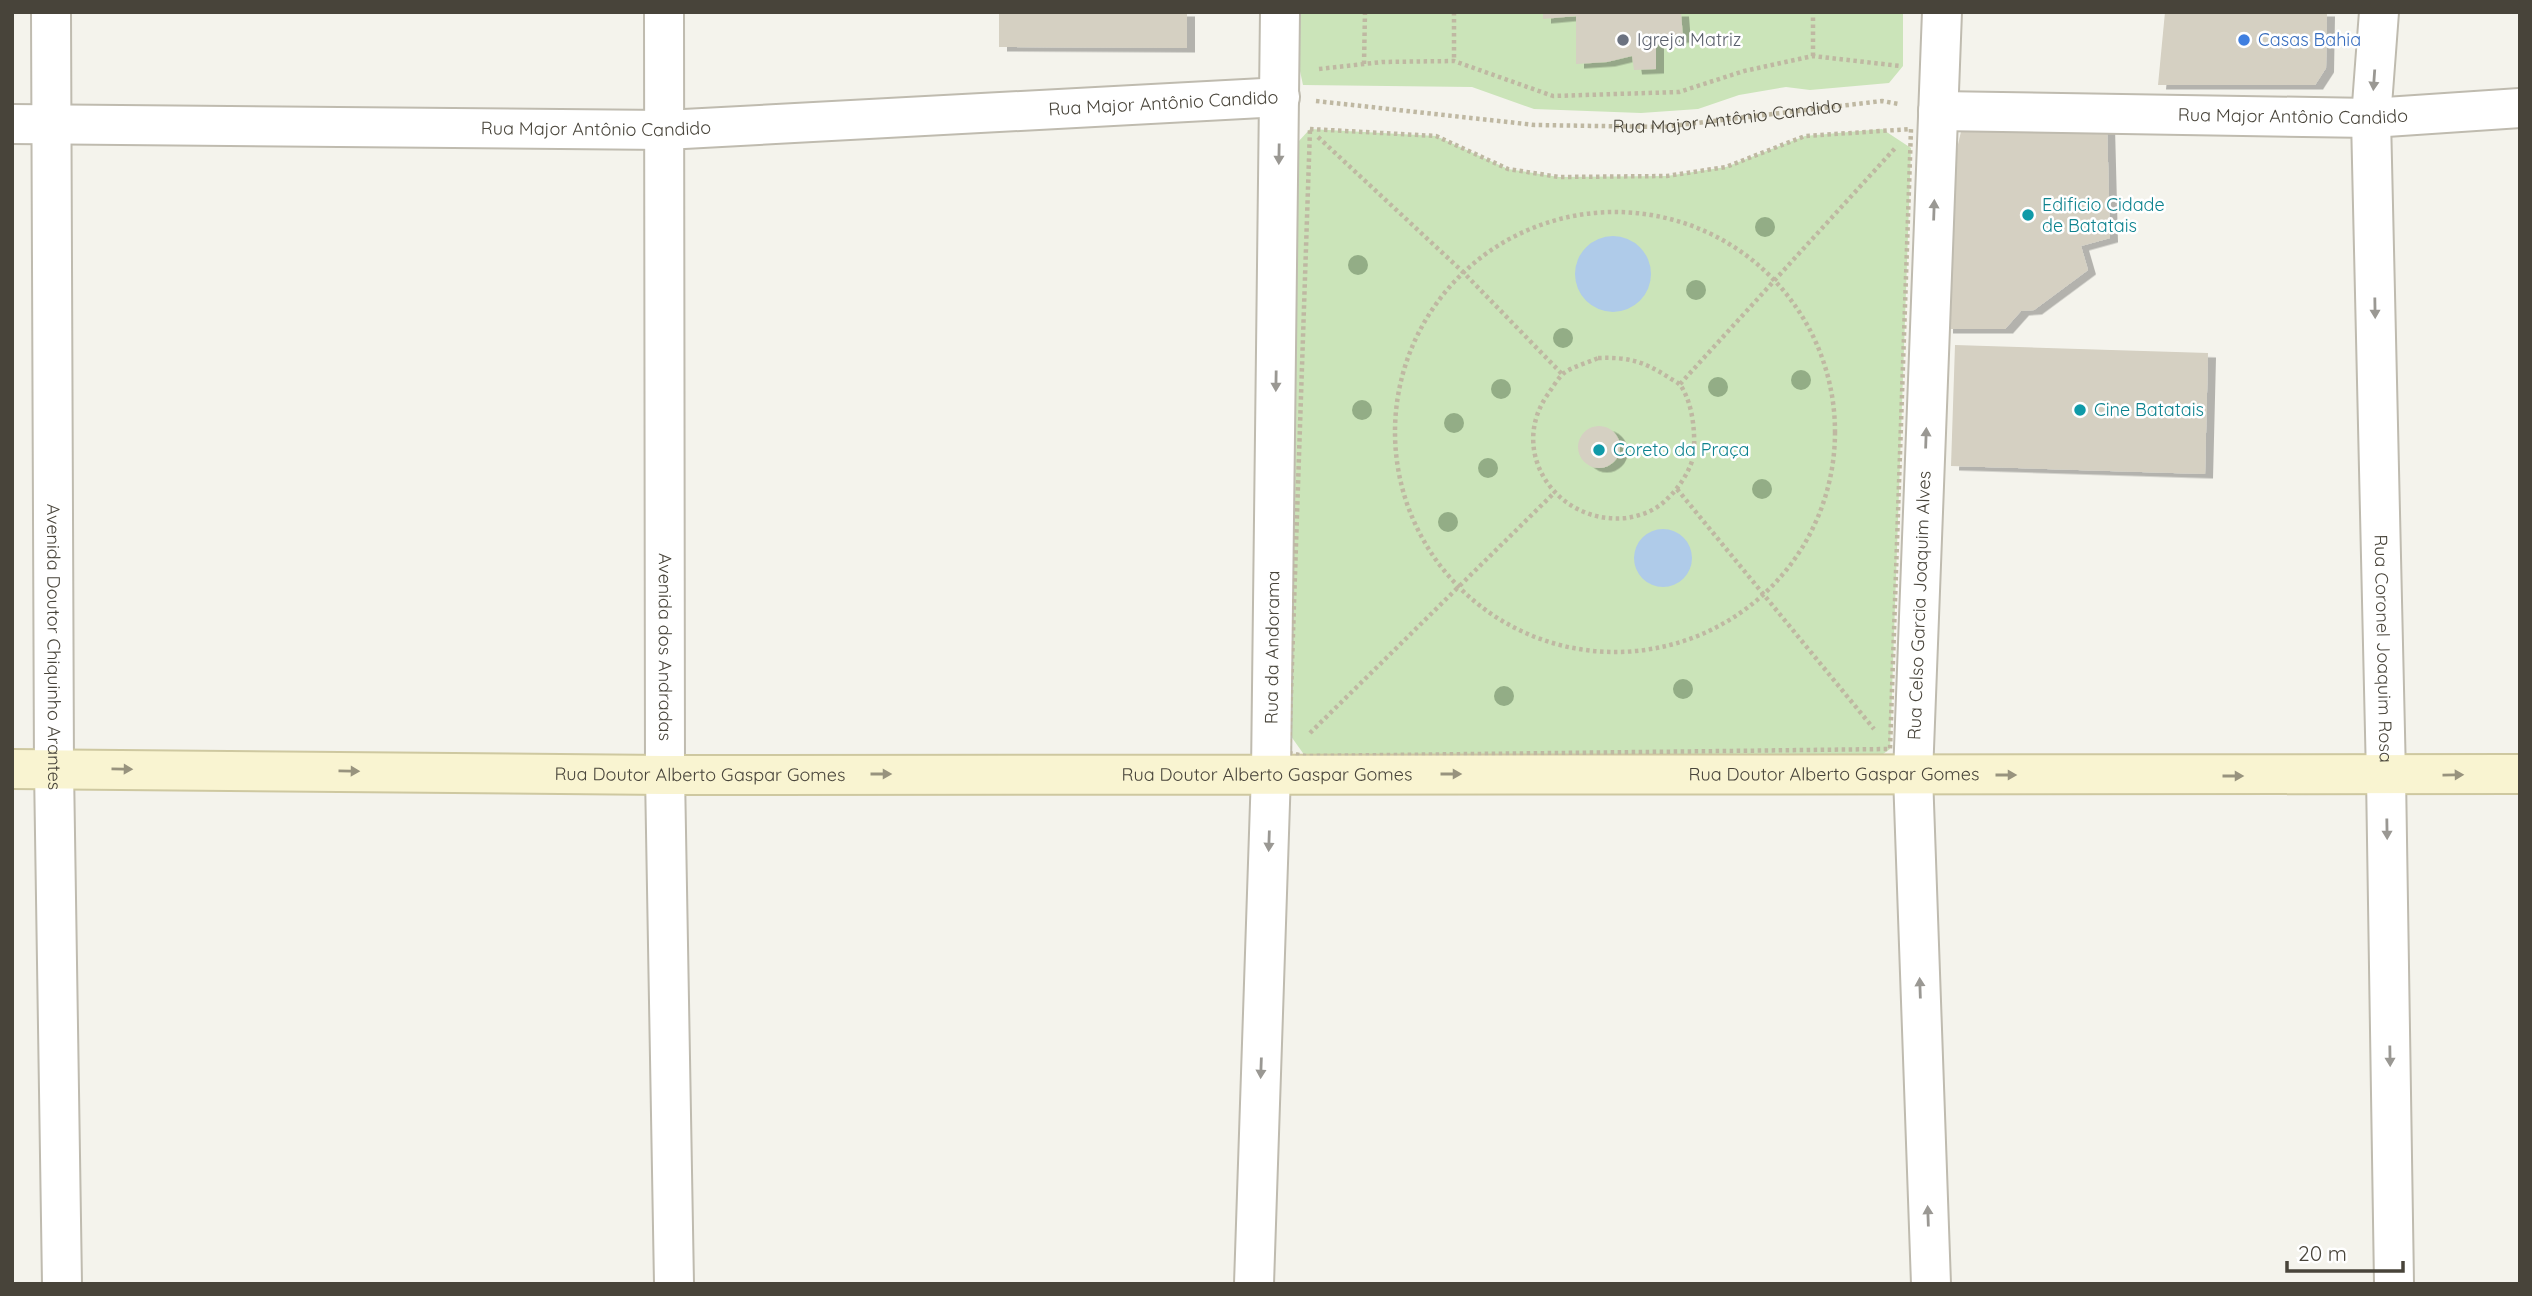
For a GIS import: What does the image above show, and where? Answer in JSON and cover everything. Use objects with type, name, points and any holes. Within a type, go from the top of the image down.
[{"type":"main road","name":"Rua Doutor Alberto Gaspar Gomes","points":[[12,769],[666,775],[1280,763],[1901,762],[2386,776],[2520,774]]},
{"type":"street","name":"Avenida Doutor Chiquinho Arantes","points":[[51,12],[54,769],[62,1284]]},
{"type":"street","name":"Avenida dos Andradas","points":[[664,12],[666,775],[674,1284]]},
{"type":"street","name":"Rua da Andorama","points":[[1254,1284],[1280,763],[1280,12]]},
{"type":"street","name":"Rua Celso Garcia Joaquim Alves","points":[[1931,1284],[1901,762],[1925,120],[1942,12]]},
{"type":"street","name":"Rua Coronel Joaquim Rosa","points":[[2379,12],[2371,118],[2386,776],[2393,1284]]},
{"type":"street","name":"Rua Major Antônio Candido","points":[[12,124],[665,130],[1280,97]]},
{"type":"street","name":"Rua Major Antônio Candido","points":[[1925,120],[2371,118],[2520,108]]},
{"type":"path","points":[[1364,64],[1365,12]]},
{"type":"path","points":[[1454,12],[1454,61]]},
{"type":"path","points":[[1813,56],[1814,12]]},
{"type":"path","points":[[1313,70],[1364,64],[1454,61],[1553,96],[1679,92],[1744,71],[1813,56],[1903,66]]},
{"type":"path","name":"Rua Major Antônio Candido","points":[[1280,97],[1535,125],[1663,127],[1882,101],[1925,120]]},
{"type":"path","points":[[1310,129],[1436,136],[1508,169],[1559,177],[1667,176],[1726,167],[1805,136],[1925,120]]},
{"type":"path","points":[[1680,384],[1925,120]]},
{"type":"path","points":[[1901,762],[1925,120]]},
{"type":"path","points":[[1280,763],[1310,129]]},
{"type":"path","points":[[1310,129],[1463,272],[1562,374]]},
{"type":"path","points":[[1608,209],[1680,219],[1745,252],[1774,282],[1796,305],[1828,371],[1836,443],[1820,515],[1782,578],[1726,624],[1659,650],[1586,652],[1516,631],[1459,585],[1415,528],[1395,457],[1398,384],[1425,316],[1473,260],[1536,223],[1608,209]]},
{"type":"path","points":[[1598,358],[1623,358],[1648,364],[1680,384],[1695,430],[1693,458],[1677,489],[1663,504],[1637,516],[1609,519],[1582,513],[1553,493],[1535,454],[1534,428],[1541,404],[1562,374],[1598,358]]},
{"type":"path","points":[[1677,489],[1901,762]]},
{"type":"path","points":[[1308,735],[1553,493]]},
{"type":"path","points":[[1280,763],[1299,744]]},
{"type":"path","points":[[1280,763],[1305,756],[1901,762]]},
{"type":"green space","points":[[1299,12],[1903,12],[1903,66],[1889,83],[1810,90],[1786,87],[1739,95],[1698,109],[1641,113],[1534,109],[1472,87],[1303,85],[1300,71]]},
{"type":"green space","points":[[1310,129],[1436,136],[1508,169],[1559,177],[1667,176],[1726,167],[1805,136],[1882,129],[1911,148],[1890,749],[1879,757],[1305,756],[1288,732],[1298,142]]},
{"type":"water","points":[[1613,236],[1627,239],[1640,247],[1648,260],[1651,274],[1648,288],[1640,301],[1627,309],[1613,312],[1599,309],[1586,301],[1578,288],[1575,274],[1578,260],[1586,247],[1599,239]]},
{"type":"water","points":[[1663,529],[1684,537],[1692,558],[1684,579],[1663,587],[1642,579],[1634,558],[1642,537]]},
{"type":"building","points":[[999,12],[1187,12],[1187,48],[999,47]]},
{"type":"building","name":"Igreja Matriz","points":[[1543,12],[1681,12],[1683,38],[1656,41],[1656,69],[1634,70],[1632,56],[1607,62],[1576,64],[1576,16],[1543,19]]},
{"type":"building","name":"Casas Bahia","points":[[2165,12],[2327,12],[2326,68],[2315,85],[2158,85]]},
{"type":"building","name":"Edificio Cidade de Batatais","points":[[1963,123],[2107,123],[2110,238],[2081,246],[2088,270],[2034,310],[2021,311],[2005,329],[1945,329],[1947,192]]},
{"type":"building","name":"Cine Batatais","points":[[1955,345],[2208,353],[2205,474],[1951,466]]},
{"type":"building","name":"Coreto da Praça","points":[[1599,426],[1614,432],[1620,447],[1614,462],[1599,468],[1584,462],[1578,447],[1584,432]]},
{"type":"place","name":"Igreja Matriz","points":[[1623,40]]},
{"type":"place","name":"Casas Bahia","points":[[2244,40]]},
{"type":"place","name":"Edificio Cidade de Batatais","points":[[2028,215]]},
{"type":"place","name":"Cine Batatais","points":[[2080,410]]},
{"type":"place","name":"Coreto da Praça","points":[[1599,450]]}]
